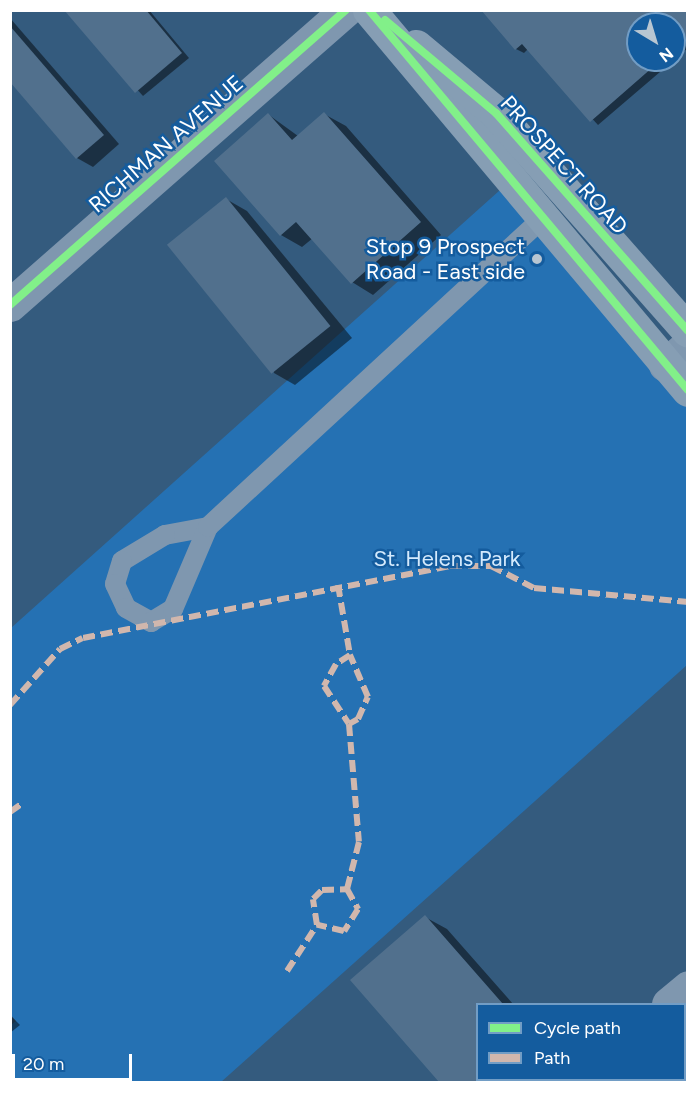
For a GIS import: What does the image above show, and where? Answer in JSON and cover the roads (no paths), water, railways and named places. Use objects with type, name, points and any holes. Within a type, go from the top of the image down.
[{"type":"main road","points":[[369,10],[541,220],[676,355],[687,390]]},
{"type":"main road","name":"PROSPECT ROAD","points":[[374,10],[496,113],[687,331]]},
{"type":"street","name":"RICHMAN AVENUE","points":[[10,305],[346,10]]},
{"type":"street","points":[[670,1003],[687,987]]},
{"type":"lane","points":[[208,527],[165,536],[122,561],[115,584],[126,608],[152,622],[173,609],[208,527],[541,220]]},
{"type":"place","name":"Stop 9 Prospect Road - East side","points":[[537,259]]},
{"type":"park label","name":"St. Helens Park","points":[[447,559]]}]
